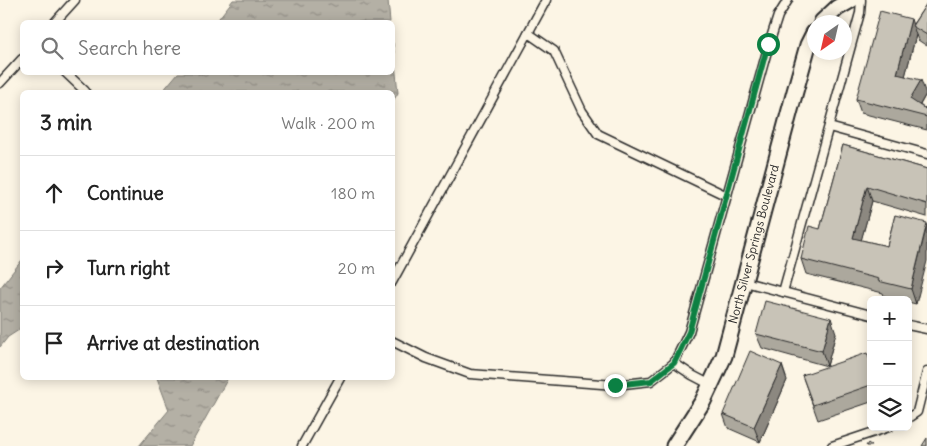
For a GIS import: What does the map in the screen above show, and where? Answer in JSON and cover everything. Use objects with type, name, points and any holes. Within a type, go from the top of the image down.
[{"type":"street","points":[[830,15],[851,0]]},
{"type":"street","name":"North Silver Springs Boulevard","points":[[674,446],[711,385],[724,356],[807,49]]},
{"type":"lane","points":[[58,20],[75,0]]},
{"type":"lane","points":[[395,277],[546,0]]},
{"type":"lane","points":[[395,342],[426,358],[470,374],[615,385],[651,381],[674,363],[689,332],[768,44],[778,16],[788,0]]},
{"type":"lane","points":[[784,292],[860,13],[861,0]]},
{"type":"lane","points":[[528,33],[554,51],[582,111],[598,134],[727,196]]},
{"type":"lane","points":[[0,83],[20,61]]},
{"type":"lane","points":[[68,75],[84,90]]},
{"type":"lane","points":[[829,127],[927,154]]},
{"type":"lane","points":[[745,282],[867,314]]},
{"type":"lane","points":[[912,325],[927,329]]},
{"type":"lane","points":[[674,363],[711,385]]},
{"type":"lane","points":[[912,415],[917,412],[926,376]]},
{"type":"lane","points":[[302,446],[339,380]]},
{"type":"lane","points":[[832,446],[876,431]]},
{"type":"water","points":[[233,0],[388,0],[390,20],[218,20]]},
{"type":"water","points":[[395,63],[398,93],[395,98],[395,90],[164,90],[176,75],[395,75]]},
{"type":"water","points":[[20,263],[20,329],[8,337],[0,347],[0,288]]},
{"type":"water","points":[[158,380],[227,380],[190,446],[139,446],[169,410]]},
{"type":"building","points":[[927,3],[927,35],[912,26]]},
{"type":"building","points":[[880,11],[911,19],[897,74],[921,80],[910,99],[925,109],[927,106],[927,117],[856,99]]},
{"type":"building","points":[[843,145],[927,169],[927,204],[867,186],[853,238],[887,246],[895,215],[927,223],[911,289],[801,259],[809,226],[820,229]]},
{"type":"building","points":[[765,301],[831,318],[822,351],[756,334]]},
{"type":"building","points":[[750,351],[782,365],[754,427],[723,414]]},
{"type":"building","points":[[867,353],[867,386],[813,405],[802,375]]},
{"type":"building","points":[[927,438],[927,446],[922,446]]},
{"type":"route","points":[[615,385],[651,381],[674,363],[689,332],[768,44]]}]
